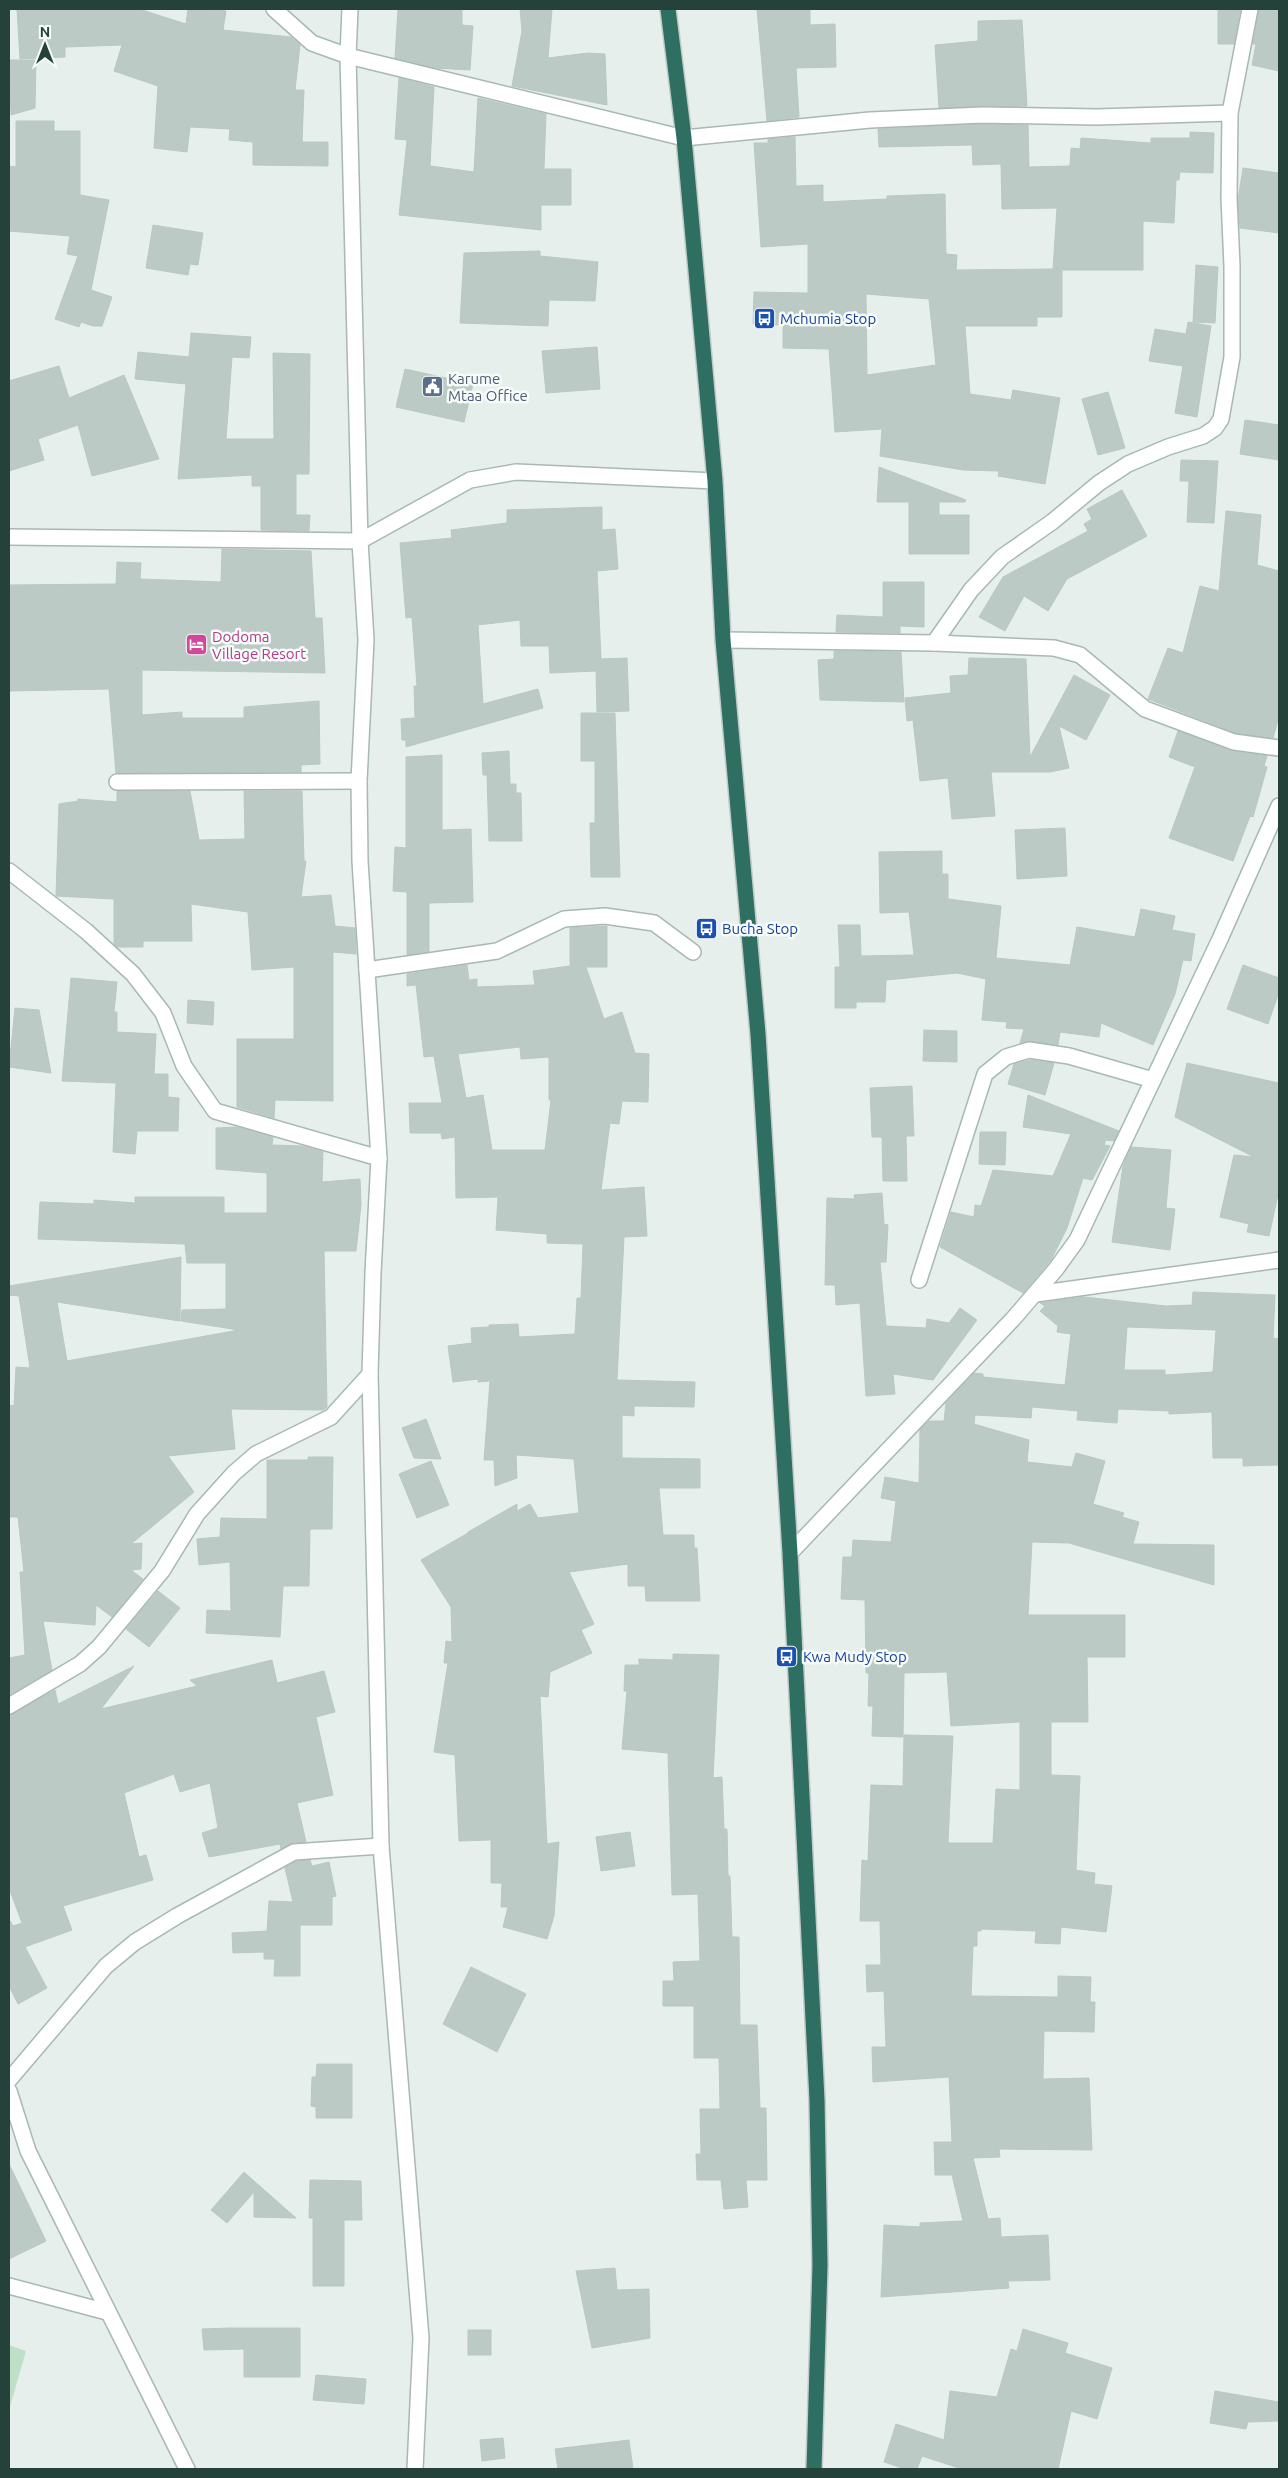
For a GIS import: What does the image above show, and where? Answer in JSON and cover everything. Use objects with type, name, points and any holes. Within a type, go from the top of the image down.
[{"type":"highway","points":[[668,9],[684,138],[716,480],[723,640],[758,1034],[790,1553],[817,2100],[820,2265],[814,2469]]},
{"type":"street","points":[[274,9],[312,43],[348,56],[684,138],[870,120],[982,115],[1097,116],[1230,113]]},
{"type":"street","points":[[350,9],[348,56],[360,541],[366,640],[359,781],[360,861],[379,1158],[370,1374],[381,1846],[422,2338],[415,2469]]},
{"type":"street","points":[[934,643],[971,590],[1002,557],[1052,522],[1100,483],[1128,464],[1168,447],[1203,436],[1215,428],[1221,419],[1232,356],[1232,266],[1228,198],[1230,113],[1250,9]]},
{"type":"street","points":[[9,537],[360,541],[470,480],[516,472],[716,480]]},
{"type":"street","points":[[723,640],[934,643],[1054,648],[1080,655],[1145,709],[1234,742],[1279,748]]},
{"type":"street","points":[[117,782],[359,781]]},
{"type":"street","points":[[790,1553],[1036,1294],[1077,1240],[1220,939],[1279,806]]},
{"type":"street","points":[[9,871],[86,931],[133,974],[163,1013],[184,1066],[215,1111],[379,1158]]},
{"type":"street","points":[[367,970],[497,951],[564,919],[605,916],[654,923],[693,952]]},
{"type":"street","points":[[919,1280],[985,1074],[1006,1057],[1029,1050],[1069,1056],[1153,1080]]},
{"type":"street","points":[[1036,1294],[1279,1260]]},
{"type":"street","points":[[9,1706],[80,1664],[99,1647],[162,1571],[197,1514],[234,1473],[256,1454],[330,1417],[370,1374]]},
{"type":"street","points":[[9,2080],[106,1966],[135,1942],[177,1916],[294,1852],[381,1846]]},
{"type":"street","points":[[9,2091],[28,2152],[187,2469]]},
{"type":"street","points":[[9,2286],[107,2312]]},
{"type":"green space","points":[[9,2345],[26,2351],[9,2410]]},
{"type":"building","points":[[17,9],[139,9],[186,24],[188,9],[210,9],[226,11],[223,30],[291,37],[300,45],[295,90],[304,90],[302,142],[328,142],[328,166],[253,165],[253,142],[229,140],[230,129],[190,127],[187,152],[154,148],[158,86],[114,71],[122,45],[65,47],[65,57],[20,59]]},
{"type":"building","points":[[398,9],[462,9],[462,25],[473,26],[470,70],[435,68],[395,58]]},
{"type":"building","points":[[520,9],[552,9],[548,58],[588,53],[605,54],[607,105],[512,86],[522,31]]},
{"type":"building","points":[[757,9],[810,9],[810,25],[835,24],[836,67],[796,68],[799,117],[767,121]]},
{"type":"building","points":[[1218,9],[1240,9],[1234,44],[1218,44]]},
{"type":"building","points":[[1259,9],[1279,9],[1279,71],[1252,65],[1256,44],[1253,44]]},
{"type":"building","points":[[1022,20],[1027,106],[939,108],[935,45],[978,41],[978,21]]},
{"type":"building","points":[[9,60],[36,60],[35,108],[11,115]]},
{"type":"building","points":[[399,78],[434,87],[430,166],[474,172],[478,98],[546,114],[544,169],[571,169],[571,205],[541,205],[541,230],[399,215],[407,140],[395,139]]},
{"type":"building","points":[[16,121],[54,121],[54,131],[80,131],[80,195],[109,200],[91,290],[112,297],[102,326],[93,326],[81,322],[79,327],[55,319],[78,256],[67,254],[70,236],[9,231],[9,166],[16,167]]},
{"type":"building","points":[[982,124],[1028,125],[1029,167],[1070,166],[1071,148],[1080,149],[1081,138],[1151,143],[1151,138],[1190,138],[1190,132],[1214,133],[1213,173],[1180,172],[1179,180],[1176,180],[1174,223],[1143,221],[1143,270],[1062,270],[1062,317],[1037,317],[1037,326],[965,326],[970,394],[1011,400],[1013,390],[1060,398],[1045,484],[998,476],[999,471],[963,470],[880,456],[882,429],[835,432],[829,349],[783,348],[783,325],[753,324],[754,292],[808,293],[808,244],[761,247],[754,143],[768,143],[768,139],[795,137],[796,186],[823,185],[823,202],[887,199],[887,196],[945,194],[946,254],[957,255],[956,270],[1053,269],[1057,208],[1002,209],[1001,164],[973,165],[972,145],[879,147],[878,129]],"holes":[[[866,294],[929,299],[936,365],[867,375]]]},
{"type":"building","points":[[1243,168],[1279,173],[1279,233],[1240,228],[1238,200]]},
{"type":"building","points":[[153,225],[203,233],[198,265],[190,264],[188,275],[146,268]]},
{"type":"building","points":[[540,251],[540,256],[598,262],[595,301],[549,300],[548,326],[460,323],[464,253]]},
{"type":"building","points":[[1196,265],[1218,267],[1215,323],[1193,322]]},
{"type":"building","points":[[1188,322],[1211,326],[1197,417],[1175,413],[1183,366],[1149,361],[1155,329],[1186,334]]},
{"type":"building","points":[[191,333],[251,337],[249,358],[232,357],[226,439],[274,439],[273,353],[310,354],[309,474],[296,474],[296,515],[310,515],[309,531],[261,530],[261,486],[252,486],[252,475],[178,479],[186,384],[135,379],[138,352],[189,357]]},
{"type":"building","points":[[597,347],[600,389],[546,393],[542,351]]},
{"type":"building","points":[[59,366],[69,398],[124,375],[159,459],[92,476],[78,425],[38,439],[44,460],[9,471],[9,381]]},
{"type":"building","points":[[405,369],[473,384],[464,422],[396,407]]},
{"type":"building","points":[[1108,392],[1125,448],[1098,455],[1082,399]]},
{"type":"building","points":[[1245,420],[1279,425],[1279,460],[1240,454]]},
{"type":"building","points":[[1181,460],[1218,461],[1214,523],[1187,522],[1189,481],[1180,481]]},
{"type":"building","points":[[879,467],[966,500],[965,502],[939,502],[939,515],[969,515],[969,554],[909,554],[909,502],[877,502]]},
{"type":"building","points":[[1122,490],[1147,536],[1067,579],[1048,611],[1024,596],[1005,631],[979,617],[1003,577],[1088,531],[1084,524],[1092,519],[1087,509]]},
{"type":"building","points":[[602,507],[602,530],[615,529],[618,569],[597,571],[601,659],[627,658],[629,711],[597,712],[596,671],[550,673],[549,646],[521,646],[520,620],[478,625],[483,704],[538,689],[543,708],[406,747],[406,740],[402,740],[401,719],[415,718],[414,686],[417,686],[412,617],[406,618],[400,543],[452,538],[451,530],[507,523],[507,510]]},
{"type":"building","points":[[1226,511],[1261,515],[1257,565],[1279,571],[1279,716],[1273,738],[1236,733],[1148,699],[1168,648],[1183,653],[1200,586],[1219,591]]},
{"type":"building","points":[[222,549],[311,551],[315,618],[322,618],[325,673],[142,670],[142,715],[182,712],[182,718],[244,718],[244,707],[319,701],[320,764],[301,765],[301,772],[116,773],[109,689],[9,691],[9,585],[116,584],[117,562],[141,563],[140,579],[221,582]]},
{"type":"building","points":[[883,582],[924,582],[924,627],[900,626],[900,633],[836,632],[837,615],[883,617]]},
{"type":"building","points":[[834,651],[901,652],[904,702],[820,700],[818,660],[834,659]]},
{"type":"building","points":[[969,658],[1026,659],[1030,757],[1074,675],[1110,695],[1086,740],[1059,726],[1069,768],[1050,772],[991,772],[995,816],[952,819],[948,778],[920,781],[913,720],[907,721],[905,698],[951,693],[950,676],[968,675]]},
{"type":"building","points":[[581,713],[615,713],[620,877],[591,877],[590,823],[595,823],[595,761],[581,761]]},
{"type":"building","points":[[1178,731],[1231,751],[1267,756],[1264,766],[1267,767],[1253,817],[1250,816],[1233,861],[1169,838],[1195,767],[1169,757]]},
{"type":"building","points":[[509,751],[510,784],[516,784],[516,793],[521,793],[522,841],[489,841],[487,775],[483,775],[482,753]]},
{"type":"building","points":[[442,755],[442,830],[471,829],[473,902],[429,903],[429,952],[407,955],[407,892],[393,891],[395,847],[406,848],[406,757]]},
{"type":"building","points":[[117,791],[190,791],[199,840],[245,839],[244,791],[302,791],[304,861],[306,861],[301,897],[331,895],[335,926],[355,928],[356,954],[333,952],[333,1101],[275,1100],[274,1118],[237,1107],[237,1039],[294,1039],[294,967],[252,970],[248,912],[191,904],[192,941],[143,941],[143,947],[117,947],[114,944],[114,899],[56,896],[59,804],[78,801],[78,799],[117,802]]},
{"type":"building","points":[[1065,828],[1067,876],[1017,879],[1015,830]]},
{"type":"building","points":[[942,851],[942,874],[948,874],[948,899],[1001,906],[996,958],[1070,965],[1077,927],[1135,937],[1141,909],[1175,916],[1172,930],[1195,934],[1191,961],[1183,960],[1175,994],[1153,1045],[1101,1023],[1099,1037],[1060,1032],[1058,1045],[1030,1041],[1020,1043],[1024,1029],[1006,1028],[1007,1022],[982,1020],[986,979],[957,973],[886,980],[885,1002],[856,1002],[856,1008],[835,1008],[835,967],[840,967],[838,925],[860,925],[861,956],[914,955],[909,912],[880,913],[879,852]]},
{"type":"building","points":[[607,926],[607,967],[586,967],[604,1019],[622,1012],[635,1053],[649,1054],[648,1102],[622,1101],[619,1124],[610,1123],[601,1190],[644,1187],[647,1236],[624,1237],[617,1380],[695,1382],[694,1407],[634,1406],[634,1416],[622,1415],[622,1458],[700,1459],[700,1488],[659,1488],[663,1535],[694,1535],[694,1548],[697,1548],[700,1601],[646,1601],[645,1586],[628,1586],[628,1564],[569,1572],[594,1624],[581,1630],[592,1653],[550,1672],[548,1697],[540,1696],[547,1844],[559,1842],[554,1916],[547,1939],[503,1927],[508,1907],[501,1907],[502,1883],[491,1883],[491,1840],[459,1841],[455,1755],[434,1752],[448,1663],[444,1663],[446,1641],[452,1642],[451,1607],[421,1560],[517,1504],[517,1511],[530,1504],[538,1518],[579,1513],[574,1459],[516,1455],[517,1478],[495,1486],[494,1460],[484,1460],[490,1381],[478,1382],[478,1379],[453,1382],[448,1346],[472,1343],[471,1328],[489,1327],[489,1325],[518,1324],[519,1337],[575,1334],[577,1298],[581,1298],[583,1244],[547,1243],[547,1234],[496,1230],[498,1197],[456,1198],[455,1137],[442,1139],[441,1133],[410,1133],[409,1103],[442,1103],[434,1056],[424,1057],[416,985],[407,986],[407,974],[467,965],[469,980],[477,979],[477,987],[535,985],[533,971],[570,966],[570,928]],"holes":[[[520,1047],[521,1059],[549,1057],[549,1100],[551,1100],[545,1150],[492,1150],[483,1095],[466,1098],[458,1054]]]},
{"type":"building","points":[[1243,965],[1279,978],[1279,992],[1268,1024],[1227,1009]]},
{"type":"building","points":[[71,978],[117,982],[114,1012],[117,1012],[117,1032],[156,1034],[154,1074],[168,1074],[168,1097],[179,1098],[178,1131],[137,1131],[135,1154],[113,1152],[116,1083],[62,1081]]},
{"type":"building","points":[[188,1000],[214,1002],[213,1025],[187,1023]]},
{"type":"building","points":[[15,1008],[39,1010],[51,1073],[9,1067]]},
{"type":"building","points":[[924,1030],[957,1031],[957,1062],[923,1061]]},
{"type":"building","points":[[1030,1060],[1054,1063],[1045,1095],[1008,1084],[1014,1064]]},
{"type":"building","points":[[1187,1063],[1279,1083],[1279,1190],[1269,1236],[1247,1232],[1249,1224],[1220,1217],[1234,1155],[1254,1157],[1175,1117]]},
{"type":"building","points":[[912,1086],[914,1136],[906,1136],[907,1181],[883,1181],[882,1137],[872,1137],[870,1088]]},
{"type":"building","points":[[1028,1095],[1119,1131],[1114,1141],[1106,1140],[1104,1145],[1110,1146],[1092,1180],[1083,1178],[1067,1228],[1051,1260],[1023,1293],[940,1247],[951,1212],[974,1217],[975,1205],[981,1206],[993,1170],[1053,1176],[1071,1134],[1023,1127]]},
{"type":"building","points":[[237,1127],[273,1137],[272,1145],[302,1146],[323,1152],[322,1182],[360,1179],[361,1205],[356,1251],[324,1251],[327,1407],[323,1410],[231,1409],[235,1449],[168,1456],[194,1492],[131,1544],[142,1543],[141,1569],[131,1570],[143,1579],[112,1617],[96,1605],[95,1625],[43,1621],[52,1670],[9,1695],[9,1658],[25,1655],[20,1572],[24,1572],[18,1517],[9,1517],[9,1405],[14,1406],[16,1367],[30,1368],[19,1296],[9,1295],[9,1286],[181,1257],[180,1321],[57,1302],[67,1361],[239,1330],[181,1321],[182,1310],[226,1309],[226,1263],[187,1263],[185,1244],[38,1239],[40,1202],[94,1204],[94,1200],[135,1203],[135,1197],[224,1197],[224,1213],[267,1213],[267,1173],[216,1169],[216,1128]]},
{"type":"building","points":[[980,1132],[1006,1132],[1005,1165],[979,1164]]},
{"type":"building","points":[[1131,1147],[1171,1150],[1166,1208],[1175,1209],[1170,1250],[1112,1242],[1123,1166]]},
{"type":"building","points":[[882,1193],[884,1224],[888,1225],[886,1262],[880,1262],[886,1326],[926,1328],[927,1319],[949,1323],[960,1308],[977,1320],[933,1380],[893,1374],[895,1394],[866,1396],[860,1303],[836,1305],[835,1285],[825,1285],[827,1198],[855,1199],[854,1195]]},
{"type":"building","points":[[1193,1292],[1275,1295],[1273,1338],[1279,1339],[1279,1465],[1243,1466],[1243,1458],[1213,1458],[1212,1412],[1169,1414],[1169,1411],[1118,1409],[1117,1423],[1077,1420],[1078,1411],[1032,1407],[1031,1418],[975,1415],[974,1424],[1029,1440],[1027,1462],[1072,1467],[1076,1453],[1105,1461],[1093,1504],[1124,1513],[1122,1517],[1139,1522],[1133,1544],[1214,1545],[1214,1585],[1069,1543],[1032,1542],[1028,1615],[1125,1615],[1125,1657],[1087,1657],[1088,1722],[1051,1722],[1051,1775],[1080,1776],[1076,1870],[1095,1873],[1094,1884],[1112,1886],[1106,1932],[1061,1927],[1060,1944],[1035,1943],[1036,1931],[981,1929],[981,1931],[977,1931],[977,1946],[973,1946],[971,1996],[1058,1997],[1058,1976],[1091,1977],[1090,2002],[1095,2002],[1094,2032],[1044,2031],[1043,2079],[1089,2078],[1092,2150],[999,2149],[1000,2157],[973,2158],[988,2219],[1000,2218],[1001,2237],[1048,2235],[1050,2280],[1008,2281],[1009,2288],[881,2297],[884,2225],[920,2227],[920,2223],[963,2221],[952,2175],[935,2175],[934,2142],[952,2142],[949,2077],[873,2082],[872,2047],[886,2047],[884,1991],[867,1992],[866,1965],[881,1965],[880,1921],[860,1921],[862,1860],[868,1861],[871,1785],[903,1786],[904,1735],[953,1736],[948,1843],[993,1843],[996,1789],[1020,1790],[1020,1722],[951,1726],[947,1672],[904,1673],[903,1737],[872,1736],[873,1706],[868,1706],[869,1673],[866,1673],[865,1600],[841,1599],[843,1557],[852,1557],[853,1540],[891,1542],[896,1501],[881,1498],[885,1477],[919,1483],[920,1430],[929,1421],[944,1421],[946,1403],[974,1373],[983,1374],[983,1377],[1065,1385],[1071,1334],[1057,1332],[1058,1326],[1040,1311],[1045,1306],[1040,1303],[1084,1297],[1166,1306],[1192,1305]],"holes":[[[1127,1327],[1216,1330],[1213,1372],[1165,1375],[1165,1370],[1124,1370]]]},
{"type":"building","points":[[426,1419],[441,1459],[414,1458],[402,1428]]},
{"type":"building","points":[[308,1457],[333,1457],[332,1529],[310,1529],[309,1586],[283,1586],[280,1637],[206,1633],[207,1610],[231,1611],[230,1562],[199,1565],[197,1539],[220,1537],[221,1518],[267,1519],[267,1460],[308,1460]]},
{"type":"building","points":[[431,1461],[449,1505],[417,1518],[399,1474]]},
{"type":"building","points":[[158,1591],[180,1608],[149,1647],[126,1629]]},
{"type":"building","points":[[673,1654],[719,1655],[713,1778],[722,1777],[724,1829],[727,1829],[728,1876],[730,1876],[732,1937],[739,1937],[740,2025],[757,2025],[760,2108],[766,2108],[767,2180],[746,2180],[748,2207],[724,2209],[721,2180],[697,2180],[696,2154],[701,2154],[700,2109],[720,2109],[719,2058],[694,2058],[694,2006],[663,2006],[663,1981],[674,1981],[673,1962],[700,1961],[698,1894],[672,1895],[668,1753],[622,1749],[627,1691],[624,1691],[625,1665],[639,1665],[639,1659],[673,1660]]},
{"type":"building","points":[[272,1660],[277,1683],[324,1671],[335,1712],[316,1717],[333,1795],[297,1803],[306,1842],[293,1843],[281,1849],[280,1844],[209,1857],[202,1833],[218,1828],[210,1783],[180,1792],[174,1774],[124,1793],[139,1857],[146,1855],[153,1880],[63,1906],[72,1930],[25,1947],[47,1988],[18,2004],[9,1986],[9,1919],[13,1926],[22,1923],[9,1888],[9,1715],[55,1690],[58,1704],[134,1666],[101,1709],[197,1686],[190,1680]]},
{"type":"building","points":[[630,1832],[635,1866],[601,1871],[596,1837]]},
{"type":"building","points":[[310,1860],[312,1866],[329,1862],[336,1896],[332,1897],[332,1925],[300,1925],[300,1976],[274,1976],[275,1959],[264,1959],[264,1952],[233,1953],[232,1933],[267,1931],[269,1901],[293,1902],[285,1868],[297,1861]]},
{"type":"building","points":[[471,1967],[526,1994],[497,2052],[443,2024]]},
{"type":"building","points":[[317,2064],[352,2064],[352,2118],[316,2118],[316,2107],[311,2106],[312,2077],[316,2077]]},
{"type":"building","points":[[9,2164],[46,2241],[9,2259]]},
{"type":"building","points":[[244,2172],[296,2218],[254,2217],[254,2192],[227,2223],[211,2210]]},
{"type":"building","points":[[310,2180],[361,2181],[362,2220],[344,2220],[344,2286],[313,2286],[313,2218],[309,2218]]},
{"type":"building","points":[[615,2268],[617,2290],[649,2289],[650,2338],[592,2348],[576,2271]]},
{"type":"building","points":[[300,2328],[300,2377],[244,2377],[244,2349],[204,2350],[202,2329]]},
{"type":"building","points":[[1023,2329],[1068,2343],[1065,2353],[1112,2368],[1097,2419],[1071,2411],[1058,2469],[962,2469],[922,2456],[917,2469],[905,2469],[884,2462],[896,2424],[944,2440],[950,2391],[997,2397],[1011,2349],[1017,2351]]},
{"type":"building","points":[[468,2330],[491,2330],[491,2355],[468,2355]]},
{"type":"building","points":[[316,2375],[366,2379],[364,2404],[313,2400]]},
{"type":"building","points":[[1215,2391],[1279,2402],[1279,2421],[1248,2422],[1246,2429],[1210,2423]]},
{"type":"building","points":[[503,2438],[505,2458],[482,2461],[480,2440]]},
{"type":"building","points":[[629,2440],[633,2469],[558,2469],[555,2449]]},
{"type":"place","name":"Mchumia Stop","points":[[764,318]]},
{"type":"place","name":"Karume Mtaa Office","points":[[432,387]]},
{"type":"place","name":"Dodoma Village Resort","points":[[196,645]]},
{"type":"place","name":"Bucha Stop","points":[[706,928]]},
{"type":"place","name":"Kwa Mudy Stop","points":[[787,1656]]}]
